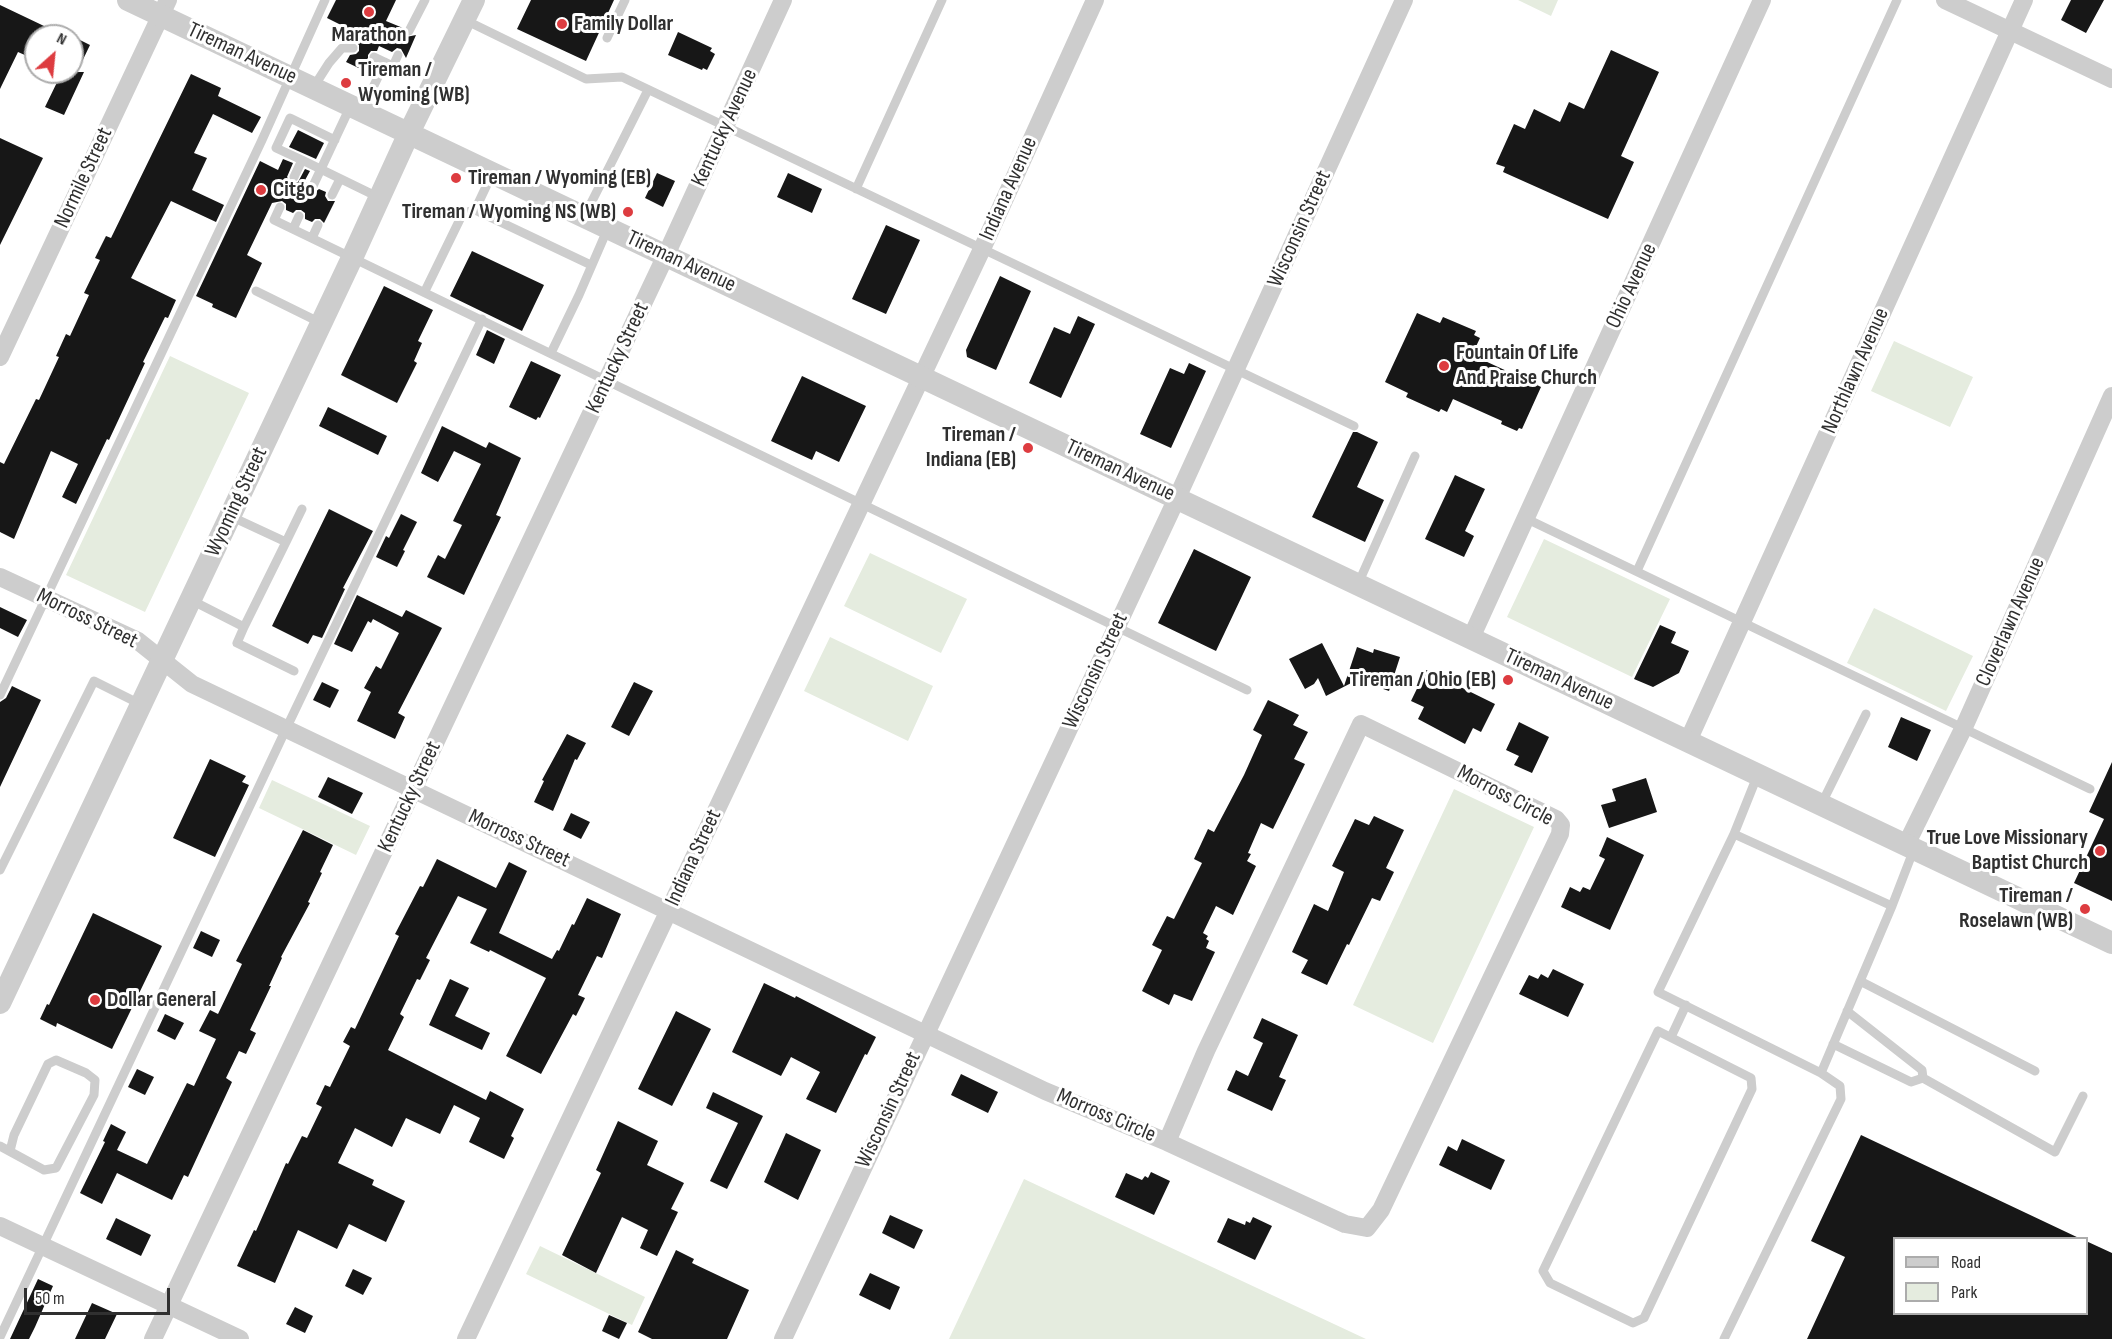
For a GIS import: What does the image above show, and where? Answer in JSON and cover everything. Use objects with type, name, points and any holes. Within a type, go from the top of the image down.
[{"type":"street","name":"Tireman Avenue","points":[[128,0],[165,8],[290,77],[2112,943]]},
{"type":"street","name":"Kentucky Avenue","points":[[666,255],[783,0]]},
{"type":"street","name":"Indiana Avenue","points":[[922,377],[1095,0]]},
{"type":"street","name":"Wisconsin Street","points":[[783,1339],[1177,498],[1404,0]]},
{"type":"street","name":"Ohio Avenue","points":[[1471,638],[1762,0]]},
{"type":"street","points":[[1945,0],[2112,79]]},
{"type":"street","name":"Northlawn Avenue","points":[[1688,741],[2024,0]]},
{"type":"street","name":"Normile Street","points":[[0,357],[165,8]]},
{"type":"street","name":"Wyoming Street","points":[[0,1003],[469,10]]},
{"type":"street","name":"Kentucky Street","points":[[153,1339],[666,255]]},
{"type":"street","name":"Indiana Street","points":[[466,1339],[922,377]]},
{"type":"street","name":"Cloverlawn Avenue","points":[[1910,847],[2112,396]]},
{"type":"street","name":"Morross Street","points":[[0,577],[138,641],[188,682],[1046,1090]]},
{"type":"street","name":"Morross Circle","points":[[1046,1090],[1167,1142],[1345,1224],[1367,1228],[1386,1199],[1560,834],[1561,825],[1556,819],[1361,724],[1206,1051],[1167,1142]]},
{"type":"street","points":[[0,1226],[240,1339]]},
{"type":"lane","points":[[0,695],[325,0]]},
{"type":"lane","points":[[409,31],[425,0]]},
{"type":"lane","points":[[607,38],[625,0]]},
{"type":"lane","points":[[856,189],[942,0]]},
{"type":"lane","points":[[1637,570],[1898,0]]},
{"type":"lane","points":[[469,10],[586,79],[622,77],[1354,426]]},
{"type":"lane","points":[[314,88],[329,63],[342,48],[353,48]]},
{"type":"lane","points":[[374,57],[393,66],[398,55]]},
{"type":"lane","points":[[313,186],[334,140],[386,62]]},
{"type":"lane","points":[[584,217],[648,90]]},
{"type":"lane","points":[[275,111],[334,140]]},
{"type":"lane","points":[[290,118],[276,148],[380,198]]},
{"type":"lane","points":[[294,177],[302,160]]},
{"type":"lane","points":[[475,210],[492,172]]},
{"type":"lane","points":[[332,195],[340,179]]},
{"type":"lane","points":[[280,207],[274,220],[1247,690]]},
{"type":"lane","points":[[425,291],[463,213],[475,210],[591,265]]},
{"type":"lane","points":[[293,229],[299,216]]},
{"type":"lane","points":[[312,238],[318,225]]},
{"type":"lane","points":[[551,353],[608,228]]},
{"type":"lane","points":[[256,291],[321,323]]},
{"type":"lane","points":[[0,1337],[482,319]]},
{"type":"lane","points":[[1358,584],[1415,456]]},
{"type":"lane","points":[[294,670],[237,643],[302,509]]},
{"type":"lane","points":[[230,516],[286,542]]},
{"type":"lane","points":[[1525,518],[2090,789]]},
{"type":"lane","points":[[191,600],[244,627]]},
{"type":"lane","points":[[0,870],[94,681],[142,705]]},
{"type":"lane","points":[[1821,805],[1866,714]]},
{"type":"lane","points":[[1724,1339],[1840,1099],[1840,1086],[1821,1073],[1658,992],[1734,834],[1758,774]]},
{"type":"lane","points":[[1734,834],[1892,906]]},
{"type":"lane","points":[[1821,1073],[1892,906],[1910,847]]},
{"type":"lane","points":[[1860,981],[2035,1071]]},
{"type":"lane","points":[[1671,1037],[1686,1005]]},
{"type":"lane","points":[[1847,1011],[1919,1067],[1923,1078]]},
{"type":"lane","points":[[1658,1031],[1671,1037],[1751,1078],[1752,1089],[1644,1318],[1633,1323],[1550,1283],[1544,1271],[1658,1031]]},
{"type":"lane","points":[[1833,1044],[1911,1082],[1923,1078],[2055,1152],[2083,1096]]},
{"type":"lane","points":[[0,1146],[44,1170],[56,1168],[94,1095],[95,1080],[86,1073],[56,1060],[48,1064],[14,1134],[10,1151]]},
{"type":"green space","points":[[1518,0],[1558,0],[1551,16]]},
{"type":"green space","points":[[1894,341],[1973,377],[1950,427],[1871,391]]},
{"type":"green space","points":[[170,356],[249,393],[145,612],[66,575]]},
{"type":"green space","points":[[1544,539],[1670,599],[1632,677],[1507,617]]},
{"type":"green space","points":[[870,553],[967,599],[941,653],[844,606]]},
{"type":"green space","points":[[1874,608],[1973,656],[1946,711],[1847,663]]},
{"type":"green space","points":[[830,637],[933,686],[908,741],[804,691]]},
{"type":"green space","points":[[272,780],[370,826],[356,855],[259,808]]},
{"type":"green space","points":[[1454,789],[1534,827],[1433,1043],[1353,1005]]},
{"type":"green space","points":[[1024,1179],[1366,1339],[949,1339]]},
{"type":"green space","points":[[540,1246],[645,1297],[632,1325],[526,1274]]},
{"type":"building","points":[[336,0],[396,0],[386,21],[403,28],[403,34],[406,37],[416,35],[406,58],[401,49],[397,48],[392,52],[379,46],[377,51],[371,51],[368,55],[371,63],[367,72],[346,62],[350,55],[359,51],[359,45],[356,42],[359,34],[327,18]]},
{"type":"building","points":[[531,0],[614,0],[586,61],[517,29]]},
{"type":"building","points":[[2071,0],[2104,0],[2086,33],[2061,20]]},
{"type":"building","points":[[0,5],[40,24],[24,24],[24,55],[18,52],[0,89]]},
{"type":"building","points":[[678,32],[712,48],[710,51],[715,54],[707,70],[668,55]]},
{"type":"building","points":[[84,42],[90,45],[84,57]]},
{"type":"building","points":[[1611,50],[1659,72],[1621,156],[1634,162],[1608,219],[1503,172],[1505,167],[1496,164],[1514,124],[1525,129],[1534,109],[1560,122],[1569,102],[1584,109]]},
{"type":"building","points":[[191,74],[221,88],[218,96],[261,117],[252,133],[213,114],[194,153],[207,158],[192,190],[224,205],[216,222],[171,201],[131,278],[176,300],[168,318],[165,317],[109,440],[107,439],[76,504],[62,497],[78,464],[51,451],[14,539],[0,532],[0,462],[4,464],[36,399],[39,400],[59,357],[56,356],[66,334],[70,336],[89,295],[84,293],[100,260],[95,258],[106,236],[111,238]]},
{"type":"building","points":[[56,84],[78,84],[64,115],[45,107]]},
{"type":"building","points":[[298,130],[324,143],[316,159],[289,147]]},
{"type":"building","points":[[0,138],[43,158],[0,245]]},
{"type":"building","points":[[283,159],[293,163],[287,177],[291,183],[298,182],[305,169],[310,171],[304,182],[307,183],[308,190],[314,193],[319,189],[326,192],[325,196],[328,201],[335,201],[324,223],[320,219],[312,222],[305,219],[305,213],[301,210],[293,213],[286,210],[286,204],[282,201],[272,203],[247,255],[262,263],[236,318],[212,307],[213,304],[196,296],[260,161],[278,170]]},
{"type":"building","points":[[657,173],[675,181],[663,207],[645,198]]},
{"type":"building","points":[[788,173],[822,189],[812,213],[777,197]]},
{"type":"building","points":[[886,225],[920,240],[886,314],[852,299]]},
{"type":"building","points":[[472,251],[544,285],[522,331],[450,296]]},
{"type":"building","points":[[1000,276],[1031,291],[996,370],[967,357],[966,350]]},
{"type":"building","points":[[384,286],[433,310],[418,341],[422,343],[414,361],[417,363],[397,403],[341,375]]},
{"type":"building","name":"Fountain Of Life And Praise Church","points":[[1417,313],[1440,323],[1443,317],[1476,331],[1474,335],[1480,338],[1472,355],[1538,383],[1537,385],[1541,387],[1522,429],[1519,428],[1517,431],[1501,424],[1502,421],[1453,399],[1447,412],[1441,409],[1439,412],[1406,397],[1408,393],[1385,382]]},
{"type":"building","points":[[1078,316],[1095,324],[1061,398],[1029,383],[1054,327],[1070,334]]},
{"type":"building","points":[[487,330],[505,339],[494,364],[476,355]]},
{"type":"building","points":[[531,361],[561,375],[540,418],[536,420],[509,407]]},
{"type":"building","points":[[1189,363],[1206,371],[1171,448],[1140,434],[1170,368],[1184,374]]},
{"type":"building","points":[[802,376],[866,406],[839,462],[816,451],[812,460],[771,441]]},
{"type":"building","points":[[328,407],[387,436],[378,455],[319,426]]},
{"type":"building","points":[[442,426],[486,448],[489,442],[521,458],[496,515],[501,517],[464,595],[427,577],[438,555],[445,559],[462,525],[453,521],[481,464],[454,451],[438,482],[421,473]]},
{"type":"building","points":[[1353,432],[1378,442],[1357,487],[1384,500],[1365,542],[1312,517]]},
{"type":"building","points":[[1455,475],[1485,489],[1465,531],[1474,536],[1464,557],[1425,539]]},
{"type":"building","points":[[329,509],[373,531],[343,588],[345,589],[322,638],[313,635],[308,644],[272,626]]},
{"type":"building","points":[[401,514],[417,522],[397,567],[376,557],[386,536],[389,538]]},
{"type":"building","points":[[1194,549],[1251,577],[1216,651],[1158,623]]},
{"type":"building","points":[[357,595],[402,617],[406,610],[442,628],[398,713],[405,717],[395,739],[357,721],[371,692],[364,688],[376,666],[381,669],[399,633],[373,619],[371,623],[368,621],[352,652],[334,644]]},
{"type":"building","points":[[0,607],[27,620],[18,637],[0,628]]},
{"type":"building","points":[[1660,625],[1676,632],[1671,643],[1689,651],[1679,673],[1653,687],[1634,679]]},
{"type":"building","points":[[1322,643],[1344,686],[1357,647],[1373,653],[1374,649],[1400,657],[1389,691],[1357,680],[1326,696],[1318,678],[1314,684],[1305,689],[1289,659]]},
{"type":"building","points":[[1426,670],[1495,704],[1481,732],[1473,728],[1465,744],[1418,719],[1424,707],[1411,701]]},
{"type":"building","points":[[322,682],[339,690],[330,708],[313,700]]},
{"type":"building","points":[[634,682],[653,691],[629,736],[611,727]]},
{"type":"building","points":[[12,686],[41,700],[0,787],[0,702],[6,698]]},
{"type":"building","points":[[1268,700],[1299,715],[1293,725],[1308,732],[1294,759],[1305,764],[1273,829],[1261,823],[1248,853],[1251,854],[1247,861],[1256,866],[1233,915],[1216,906],[1203,933],[1208,936],[1206,939],[1209,941],[1206,948],[1215,952],[1192,1001],[1174,994],[1169,1005],[1142,991],[1162,950],[1152,945],[1167,916],[1174,919],[1202,863],[1194,859],[1208,829],[1214,832],[1244,775],[1262,735],[1253,730]]},
{"type":"building","points":[[1901,717],[1931,730],[1917,761],[1888,747]]},
{"type":"building","points":[[1519,722],[1549,737],[1532,773],[1514,765],[1519,756],[1506,750]]},
{"type":"building","points":[[567,734],[586,743],[577,760],[575,759],[553,811],[534,802],[544,781],[542,780]]},
{"type":"building","points":[[210,759],[246,776],[242,782],[249,785],[215,857],[173,838]]},
{"type":"building","name":"True Love Missionary Baptist Church","points":[[2112,762],[2112,901],[2074,883],[2104,819],[2089,812]]},
{"type":"building","points":[[328,777],[363,793],[352,814],[318,797]]},
{"type":"building","points":[[1646,778],[1657,812],[1609,828],[1601,805],[1616,801],[1612,789]]},
{"type":"building","points":[[571,813],[590,822],[581,839],[563,830]]},
{"type":"building","points":[[1374,816],[1404,830],[1386,868],[1394,872],[1380,901],[1372,898],[1327,985],[1301,973],[1308,960],[1292,952],[1314,904],[1328,911],[1344,872],[1332,866],[1355,819],[1369,825]]},
{"type":"building","points":[[303,830],[333,845],[308,902],[310,903],[281,957],[269,986],[271,986],[250,1030],[256,1033],[246,1054],[239,1051],[226,1078],[232,1082],[188,1177],[184,1175],[172,1200],[117,1173],[102,1204],[80,1193],[105,1142],[103,1141],[111,1124],[126,1132],[117,1150],[147,1164],[187,1083],[194,1086],[216,1039],[199,1031],[210,1010],[218,1014],[242,964],[236,961]]},
{"type":"building","points":[[1607,837],[1644,855],[1610,930],[1561,907],[1570,887],[1580,892],[1583,887],[1590,890],[1605,859],[1599,856]]},
{"type":"building","points":[[437,859],[496,888],[509,862],[527,871],[499,933],[552,959],[557,950],[559,951],[572,924],[574,925],[587,898],[621,914],[602,958],[597,956],[578,995],[585,998],[576,1016],[573,1014],[541,1074],[506,1056],[546,978],[490,950],[489,952],[470,943],[487,909],[458,896],[426,958],[430,960],[420,980],[417,979],[400,1014],[404,1017],[388,1050],[486,1100],[490,1091],[524,1109],[511,1136],[514,1138],[504,1159],[469,1142],[480,1118],[454,1105],[440,1134],[406,1118],[392,1147],[355,1128],[338,1163],[374,1180],[372,1185],[405,1201],[386,1242],[349,1224],[337,1249],[298,1230],[275,1283],[237,1266],[254,1230],[256,1231],[286,1163],[288,1164],[302,1136],[307,1138],[322,1107],[316,1104],[325,1085],[330,1087],[350,1046],[343,1042],[351,1027],[355,1029],[399,936],[395,934]]},
{"type":"building","points":[[93,913],[162,946],[112,1049],[57,1023],[56,1027],[40,1019]]},
{"type":"building","points":[[201,931],[220,940],[212,957],[193,948]]},
{"type":"building","points":[[1553,969],[1584,984],[1568,1017],[1519,994],[1529,975],[1538,979],[1541,974],[1548,978]]},
{"type":"building","points":[[450,979],[469,988],[455,1016],[490,1033],[482,1050],[429,1025]]},
{"type":"building","points":[[764,983],[795,998],[796,996],[876,1037],[867,1055],[865,1054],[836,1113],[806,1099],[820,1072],[791,1057],[781,1076],[732,1052]]},
{"type":"building","points":[[676,1011],[711,1029],[672,1106],[638,1089]]},
{"type":"building","points":[[165,1014],[184,1023],[175,1040],[157,1031]]},
{"type":"building","points":[[1262,1018],[1298,1035],[1279,1077],[1286,1080],[1272,1111],[1227,1090],[1236,1070],[1248,1076],[1263,1043],[1253,1038]]},
{"type":"building","points":[[137,1069],[154,1077],[145,1095],[128,1087]]},
{"type":"building","points":[[961,1074],[998,1092],[988,1113],[951,1095]]},
{"type":"building","points":[[713,1092],[763,1116],[727,1189],[710,1181],[738,1123],[706,1108]]},
{"type":"building","points":[[618,1121],[658,1141],[647,1165],[684,1183],[671,1209],[678,1212],[657,1256],[640,1248],[648,1230],[622,1217],[596,1273],[562,1255],[601,1173],[596,1170]]},
{"type":"building","points":[[786,1133],[821,1150],[798,1200],[764,1182]]},
{"type":"building","points":[[1861,1135],[2077,1237],[1893,1237],[1893,1315],[2088,1315],[2088,1242],[2112,1253],[2112,1339],[1807,1339],[1845,1257],[1811,1241]]},
{"type":"building","points":[[1462,1139],[1505,1160],[1491,1190],[1439,1165],[1448,1146],[1457,1151]]},
{"type":"building","points":[[1151,1172],[1170,1181],[1154,1215],[1115,1197],[1126,1173],[1142,1180],[1145,1176],[1148,1178]]},
{"type":"building","points":[[890,1215],[923,1230],[914,1249],[882,1233]]},
{"type":"building","points":[[1253,1217],[1272,1226],[1255,1260],[1217,1242],[1228,1218],[1245,1225],[1246,1221],[1250,1223]]},
{"type":"building","points":[[116,1218],[151,1235],[141,1256],[106,1239]]},
{"type":"building","points":[[676,1250],[694,1259],[692,1263],[749,1290],[727,1339],[652,1339],[638,1332]]},
{"type":"building","points":[[353,1269],[372,1278],[363,1295],[345,1286]]},
{"type":"building","points":[[870,1273],[900,1287],[890,1310],[859,1295]]},
{"type":"building","points":[[38,1279],[53,1286],[35,1327],[29,1339],[10,1339]]},
{"type":"building","points":[[92,1303],[117,1314],[105,1339],[75,1339]]},
{"type":"building","points":[[295,1307],[313,1316],[305,1333],[286,1324]]},
{"type":"building","points":[[609,1315],[627,1323],[619,1339],[602,1331]]},
{"type":"place","name":"Marathon","points":[[369,12]]},
{"type":"place","name":"Family Dollar","points":[[562,24]]},
{"type":"place","name":"Tireman / Wyoming (WB)","points":[[346,83]]},
{"type":"place","name":"Tireman / Wyoming (EB)","points":[[456,178]]},
{"type":"place","name":"Citgo","points":[[261,190]]},
{"type":"place","name":"Tireman / Wyoming NS (WB)","points":[[628,212]]},
{"type":"place","name":"Fountain Of Life And Praise Church","points":[[1444,366]]},
{"type":"place","name":"Tireman / Indiana (EB)","points":[[1028,448]]},
{"type":"place","name":"Tireman / Ohio (EB)","points":[[1508,680]]},
{"type":"place","name":"True Love Missionary Baptist Church","points":[[2100,851]]},
{"type":"place","name":"Tireman / Roselawn (WB)","points":[[2085,909]]},
{"type":"place","name":"Dollar General","points":[[95,1000]]}]
